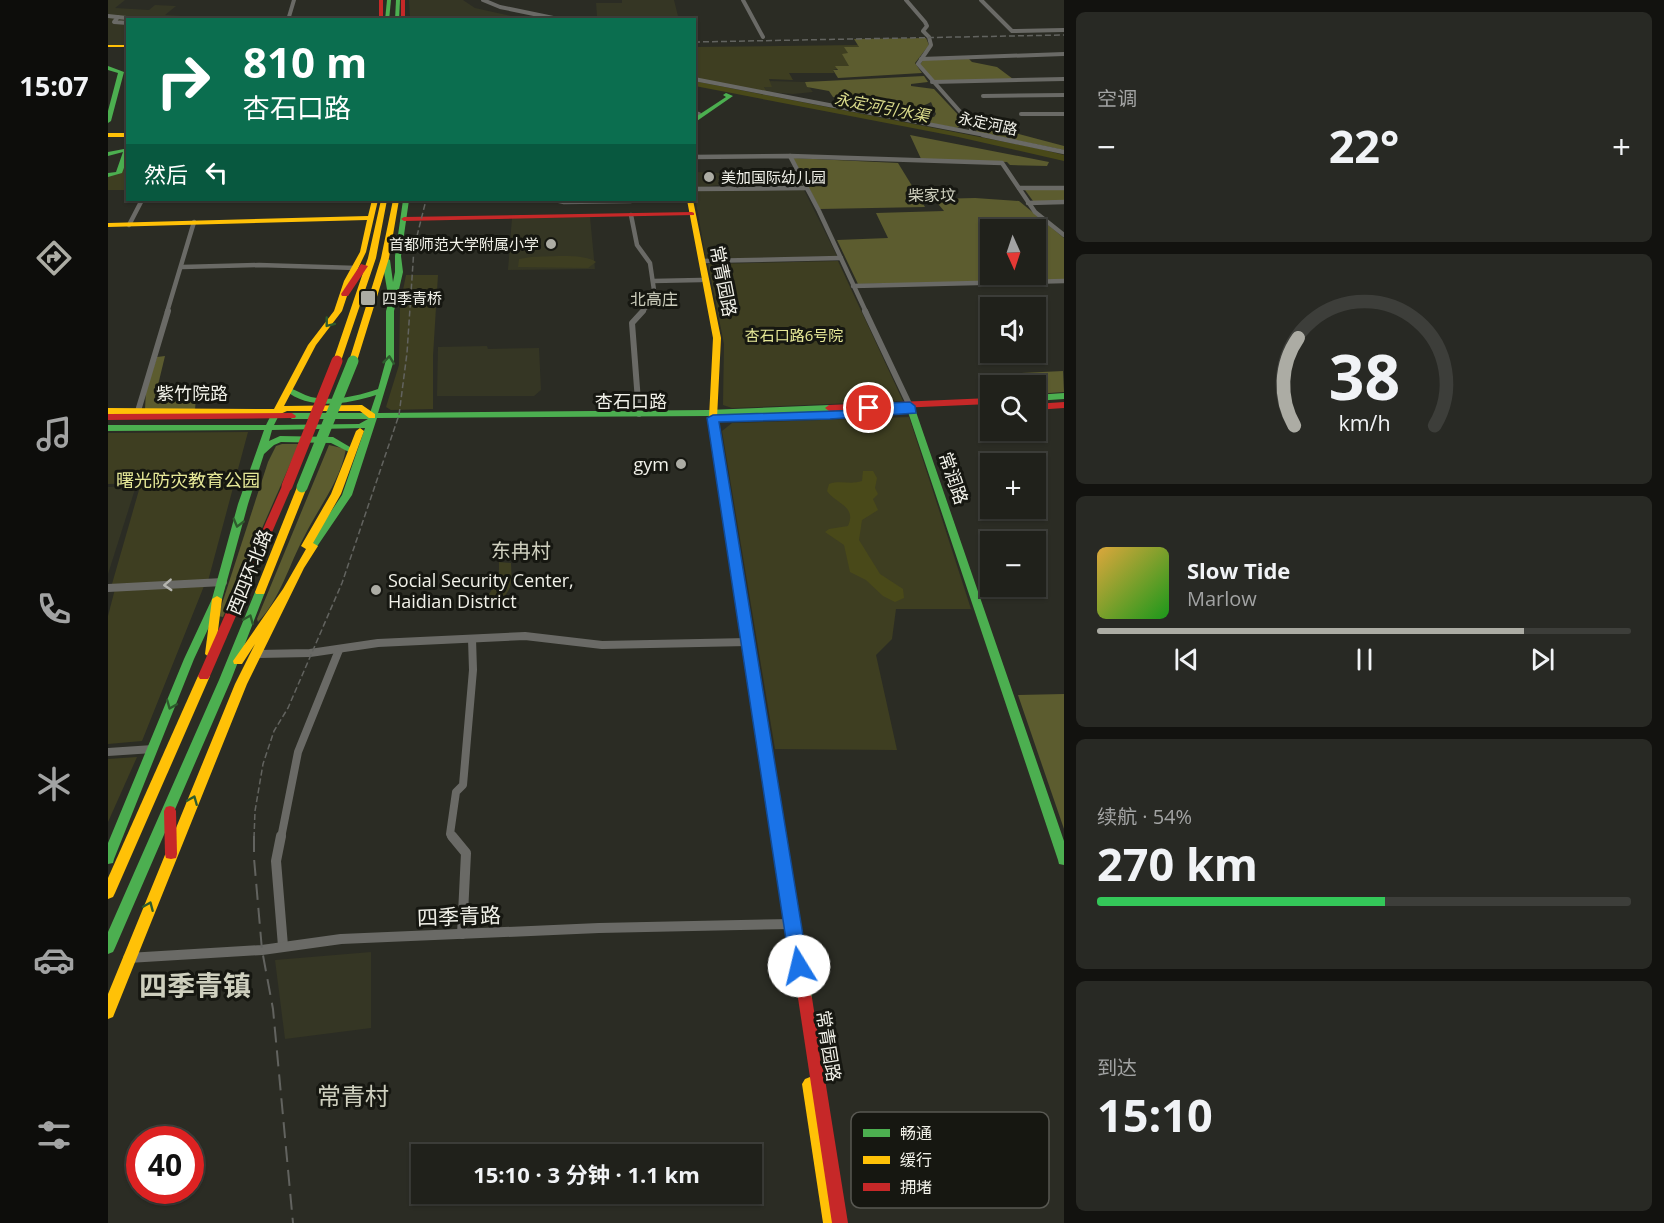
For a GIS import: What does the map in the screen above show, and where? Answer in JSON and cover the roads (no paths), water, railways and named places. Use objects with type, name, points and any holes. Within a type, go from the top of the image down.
[{"type":"main road","points":[[108,47],[126,47]]},
{"type":"main road","points":[[108,68],[121,72],[108,119]]},
{"type":"main road","points":[[108,135],[126,135]]},
{"type":"main road","points":[[108,153],[126,148]]},
{"type":"main road","points":[[108,176],[119,173],[126,151]]},
{"type":"main road","name":"西四环北路","points":[[108,860],[189,659],[217,599],[243,504],[273,419],[312,345],[338,311],[348,281],[363,252],[375,201]]},
{"type":"main road","name":"西四环北路","points":[[108,893],[287,486],[379,258],[384,201]]},
{"type":"main road","name":"西四环北路","points":[[108,948],[225,680],[353,361],[396,201]]},
{"type":"main road","points":[[108,1012],[241,684],[299,568],[347,495],[362,433],[386,377],[390,360],[390,311],[399,272],[398,256],[406,201]]},
{"type":"main road","points":[[405,217],[631,207],[689,208]]},
{"type":"main road","name":"常青园路","points":[[689,208],[718,345],[711,416]]},
{"type":"main road","name":"常青园路","points":[[689,208],[712,348],[711,416],[789,924],[840,1223]]},
{"type":"main road","points":[[108,224],[371,218]]},
{"type":"main road","points":[[345,294],[379,258],[392,300]]},
{"type":"main road","points":[[289,390],[297,396],[329,400],[357,399],[380,391]]},
{"type":"main road","points":[[1046,397],[1064,396]]},
{"type":"main road","name":"杏石口路","points":[[362,433],[639,414],[830,416],[980,402]]},
{"type":"main road","points":[[1046,406],[1064,405]]},
{"type":"main road","name":"杏石口路","points":[[911,408],[980,408]]},
{"type":"main road","name":"常润路","points":[[911,408],[1064,860]]},
{"type":"main road","name":"紫竹院路","points":[[108,411],[170,411],[273,419]]},
{"type":"main road","points":[[170,411],[184,416]]},
{"type":"main road","name":"紫竹院路","points":[[108,417],[184,416],[273,419]]},
{"type":"main road","name":"杏石口路","points":[[273,419],[362,433],[711,416]]},
{"type":"main road","name":"紫竹院路","points":[[108,423],[273,419]]},
{"type":"main road","name":"紫竹院路","points":[[108,428],[273,419]]},
{"type":"main road","points":[[261,454],[271,443],[279,439],[333,440],[362,433]]},
{"type":"main road","points":[[225,680],[288,590]]},
{"type":"main road","points":[[207,672],[217,599]]},
{"type":"main road","points":[[170,804],[171,854]]},
{"type":"main road","points":[[108,869],[139,823]]},
{"type":"main road","name":"常青园路","points":[[789,924],[831,1223]]},
{"type":"street","points":[[289,18],[294,0]]},
{"type":"street","points":[[483,0],[501,7],[553,18]]},
{"type":"street","points":[[743,0],[763,38]]},
{"type":"street","points":[[906,0],[927,26],[923,31],[929,37],[931,45],[919,66],[971,124],[971,132]]},
{"type":"street","points":[[981,0],[1012,31],[1064,30]]},
{"type":"street","points":[[108,16],[127,18]]},
{"type":"street","points":[[118,17],[114,22],[126,23]]},
{"type":"street","points":[[921,59],[1064,54]]},
{"type":"street","name":"永定河路","points":[[696,79],[1064,152]]},
{"type":"street","points":[[932,82],[1064,79]]},
{"type":"street","points":[[723,92],[730,87]]},
{"type":"street","points":[[983,96],[1064,95]]},
{"type":"street","points":[[1021,114],[1064,114]]},
{"type":"street","points":[[696,157],[790,156],[1002,163],[1035,212],[1064,235]]},
{"type":"street","name":"常润路","points":[[790,156],[841,258],[911,408]]},
{"type":"street","points":[[696,189],[806,188]]},
{"type":"street","points":[[1019,188],[1064,188]]},
{"type":"street","points":[[129,224],[141,201]]},
{"type":"street","points":[[560,201],[631,207],[638,245],[650,263],[656,297],[632,323],[639,414]]},
{"type":"street","points":[[1028,202],[1064,202]]},
{"type":"street","points":[[138,411],[194,223]]},
{"type":"street","points":[[702,261],[841,258]]},
{"type":"street","points":[[182,267],[356,268]]},
{"type":"street","points":[[653,281],[701,280]]},
{"type":"street","points":[[853,286],[1064,281]]},
{"type":"street","points":[[111,590],[223,582]]},
{"type":"street","points":[[258,654],[339,650],[378,643],[525,636],[602,645],[745,642]]},
{"type":"street","points":[[462,934],[466,853],[450,834],[456,792],[463,785],[472,670],[472,639]]},
{"type":"street","points":[[283,946],[276,861],[298,752],[339,650]]},
{"type":"street","points":[[108,752],[153,749]]},
{"type":"street","name":"四季青路","points":[[128,958],[262,950],[341,939],[789,924]]},
{"type":"railway","points":[[696,42],[1064,35]]},
{"type":"railway","points":[[254,838],[255,811],[263,764],[274,731],[288,708],[342,583],[399,415],[407,353],[414,248],[426,201]]},
{"type":"railway","points":[[254,838],[262,950],[273,1009],[293,1223]]},
{"type":"place","name":"美加国际幼儿园","points":[[709,177]]},
{"type":"place","name":"首都师范大学附属小学","points":[[551,244]]},
{"type":"place","name":"四季青桥","points":[[368,298]]},
{"type":"place","name":"gym","points":[[681,464]]},
{"type":"place","name":"Social Security Center, Haidian District","points":[[376,590]]},
{"type":"district","name":"柴家坟","points":[[932,195]]},
{"type":"district","name":"北高庄","points":[[654,299]]},
{"type":"district","name":"东冉村","points":[[521,550]]},
{"type":"district","name":"四季青镇","points":[[195,985]]},
{"type":"district","name":"常青村","points":[[353,1095]]},
{"type":"water label","name":"永定河引水渠","points":[[882,107]]},
{"type":"park label","name":"杏石口路6号院","points":[[794,335]]},
{"type":"park label","name":"曙光防灾教育公园","points":[[188,480]]}]
